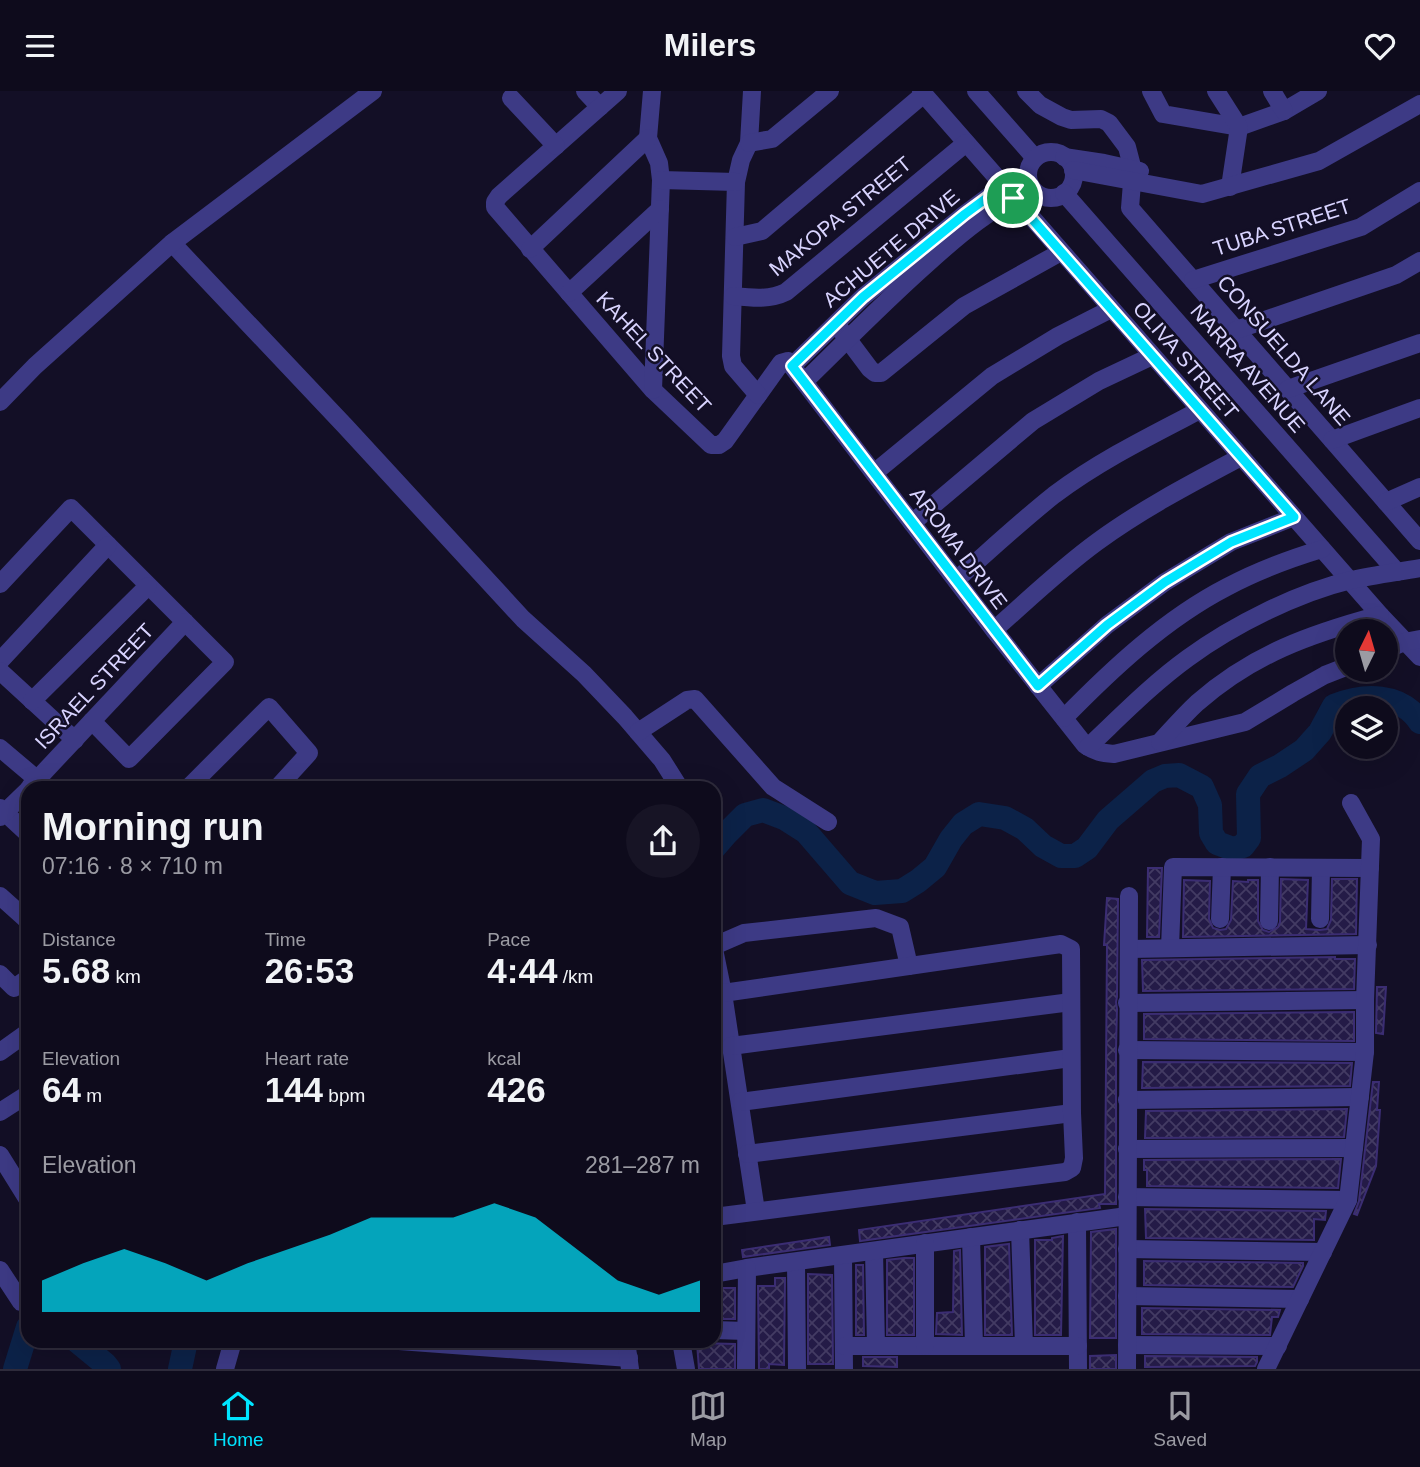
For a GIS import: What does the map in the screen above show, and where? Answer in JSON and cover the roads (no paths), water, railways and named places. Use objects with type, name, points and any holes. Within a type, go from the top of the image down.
[{"type":"street","points":[[0,402],[172,243],[373,91]]},
{"type":"street","points":[[585,91],[600,107]]},
{"type":"street","points":[[511,98],[556,146],[618,91]]},
{"type":"street","points":[[652,91],[648,138],[659,163],[661,180],[653,390]]},
{"type":"street","points":[[752,91],[749,143],[741,160],[736,183],[731,363],[758,395]]},
{"type":"street","points":[[749,143],[772,139],[830,91]]},
{"type":"street","points":[[976,91],[1035,158]]},
{"type":"street","name":"CONSUELDA LANE","points":[[1026,91],[1040,105],[1062,117],[1071,120],[1105,120],[1127,147],[1132,176],[1130,208],[1386,502],[1418,535]]},
{"type":"street","points":[[1151,91],[1163,114],[1239,127],[1284,111],[1318,91]]},
{"type":"street","points":[[1216,91],[1239,127],[1224,189]]},
{"type":"street","points":[[1272,91],[1284,111]]},
{"type":"street","points":[[735,237],[762,232],[922,93]]},
{"type":"street","name":"OLIVA STREET","points":[[922,93],[1380,615],[1412,641],[1420,657]]},
{"type":"street","points":[[1069,163],[1072,183],[1064,193],[1056,197],[1042,195],[1030,183],[1029,165],[1035,158],[1049,153],[1059,154],[1069,163],[1202,194],[1319,161],[1420,104]]},
{"type":"street","points":[[530,249],[648,138]]},
{"type":"street","name":"MAKOPA STREET","points":[[733,296],[776,297],[786,292],[966,143]]},
{"type":"street","name":"KAHEL STREET","points":[[556,146],[499,197],[495,207],[653,390],[704,440],[715,446],[722,444],[781,363],[790,363]]},
{"type":"street","points":[[661,180],[736,183]]},
{"type":"street","name":"ACHUETE DRIVE","points":[[790,363],[863,297],[955,222],[1008,192],[1030,183]]},
{"type":"street","name":"TUBA STREET","points":[[1193,280],[1360,227],[1420,191]]},
{"type":"street","name":"ACHUETE DRIVE","points":[[804,382],[902,285],[1008,192]]},
{"type":"street","name":"NARRA AVENUE","points":[[1064,193],[1397,572]]},
{"type":"street","points":[[569,293],[660,209]]},
{"type":"street","points":[[172,243],[523,619],[584,674],[662,760],[675,781]]},
{"type":"street","points":[[836,323],[870,369],[881,373],[964,306],[1061,252]]},
{"type":"street","points":[[1236,330],[1396,275],[1420,261]]},
{"type":"street","points":[[874,473],[992,376],[1058,335],[1111,309]]},
{"type":"street","points":[[1288,389],[1420,343]]},
{"type":"street","points":[[912,523],[1033,421],[1099,380],[1152,356]]},
{"type":"street","name":"AROMA DRIVE","points":[[790,363],[1038,686],[1095,750]]},
{"type":"street","points":[[1332,440],[1420,408]]},
{"type":"street","points":[[956,580],[1056,494],[1145,438],[1200,410]]},
{"type":"street","points":[[994,630],[1097,542],[1185,486],[1241,457]]},
{"type":"street","points":[[1386,502],[1420,487]]},
{"type":"street","points":[[0,584],[71,508],[225,662],[129,759],[92,721]]},
{"type":"street","points":[[1038,686],[1107,625],[1165,582],[1231,542],[1294,517]]},
{"type":"street","points":[[0,661],[108,545]]},
{"type":"street","points":[[1064,718],[1102,679],[1193,607],[1262,571],[1322,549]]},
{"type":"street","points":[[1095,750],[1153,686],[1211,643],[1291,600],[1350,581],[1420,568]]},
{"type":"street","points":[[32,701],[148,586]]},
{"type":"street","points":[[1160,742],[1197,703],[1258,660],[1293,642],[1380,615]]},
{"type":"street","name":"ISRAEL STREET","points":[[39,781],[185,622]]},
{"type":"street","points":[[0,671],[75,740]]},
{"type":"street","points":[[1095,750],[1114,754],[1245,722],[1335,671]]},
{"type":"street","points":[[638,732],[687,700],[695,699],[773,787],[828,822]]},
{"type":"street","points":[[195,781],[269,707],[309,753],[283,781]]},
{"type":"street","points":[[0,748],[30,781]]},
{"type":"street","name":"ISRAEL STREET","points":[[2,813],[21,797]]},
{"type":"street","points":[[1266,1369],[1348,1200],[1366,1052],[1365,1000],[1371,839],[1351,803]]},
{"type":"street","points":[[2,813],[21,828]]},
{"type":"street","points":[[1170,948],[1173,867],[1370,868]]},
{"type":"street","points":[[1220,919],[1222,867]]},
{"type":"street","points":[[1269,921],[1270,867]]},
{"type":"street","points":[[1320,919],[1321,868]]},
{"type":"street","points":[[0,896],[21,915]]},
{"type":"street","points":[[1126,1369],[1129,896]]},
{"type":"street","points":[[721,944],[744,933],[876,918],[900,927],[909,966]]},
{"type":"street","points":[[721,1216],[1065,1172],[1072,1168],[1074,1158],[1071,949],[1061,944],[723,993]]},
{"type":"street","points":[[1129,949],[1368,945]]},
{"type":"street","points":[[0,974],[21,983]]},
{"type":"street","points":[[721,983],[756,1211]]},
{"type":"street","points":[[1127,1003],[1365,1000]]},
{"type":"street","points":[[731,1046],[1071,1002]]},
{"type":"street","points":[[0,1052],[21,1037]]},
{"type":"street","points":[[1127,1050],[1366,1052]]},
{"type":"street","points":[[740,1102],[1071,1058]]},
{"type":"street","points":[[1127,1100],[1360,1097]]},
{"type":"street","points":[[0,1112],[21,1098]]},
{"type":"street","points":[[747,1154],[1072,1113]]},
{"type":"street","points":[[1127,1149],[1354,1149]]},
{"type":"street","points":[[0,1155],[21,1189]]},
{"type":"street","points":[[1127,1196],[1348,1200]]},
{"type":"street","points":[[721,1273],[1127,1216]]},
{"type":"street","points":[[1077,1222],[1078,1369]]},
{"type":"street","points":[[1020,1230],[1024,1346]]},
{"type":"street","points":[[971,1237],[974,1346]]},
{"type":"street","points":[[925,1244],[925,1346]]},
{"type":"street","points":[[1127,1249],[1323,1252]]},
{"type":"street","points":[[874,1251],[876,1346]]},
{"type":"street","points":[[843,1255],[844,1369]]},
{"type":"street","points":[[796,1262],[797,1369]]},
{"type":"street","points":[[746,1369],[747,1268]]},
{"type":"street","points":[[3,1282],[21,1302]]},
{"type":"street","points":[[1127,1296],[1300,1299]]},
{"type":"street","points":[[721,1331],[746,1331]]},
{"type":"street","points":[[1127,1345],[1278,1346]]},
{"type":"street","points":[[844,1346],[1078,1346]]},
{"type":"street","points":[[225,1369],[231,1348]]},
{"type":"street","points":[[506,1348],[629,1356]]},
{"type":"street","points":[[682,1348],[686,1369]]},
{"type":"waterway","points":[[721,840],[745,815],[763,810],[784,818],[806,832],[850,883],[875,893],[902,891],[935,867],[963,824],[979,814],[1005,818],[1025,829],[1043,846],[1061,856],[1075,856],[1087,848],[1108,820],[1153,781],[1165,776],[1179,775],[1202,787],[1210,805],[1211,833],[1217,843],[1233,849],[1243,846],[1249,838],[1248,794],[1260,776],[1304,750],[1320,732],[1334,706],[1357,699],[1392,701],[1412,712],[1420,722]]},
{"type":"waterway","points":[[15,1369],[22,1348]]},
{"type":"waterway","points":[[86,1348],[109,1369]]},
{"type":"waterway","points":[[180,1369],[184,1348]]}]
